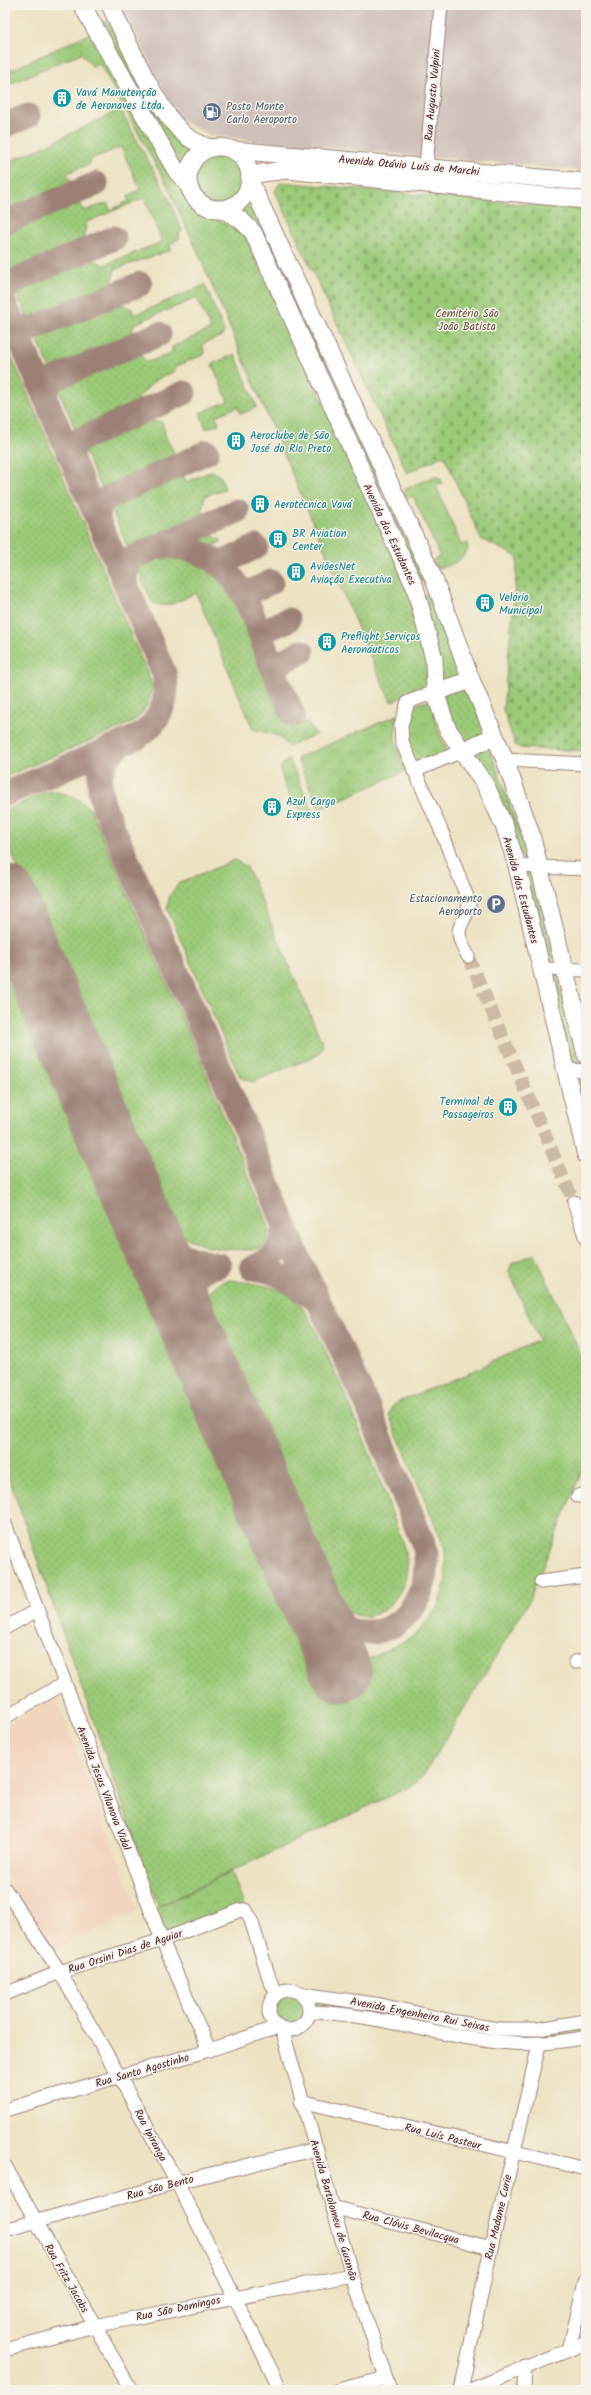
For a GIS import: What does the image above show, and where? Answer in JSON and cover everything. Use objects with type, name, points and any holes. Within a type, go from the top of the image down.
[{"type":"main road","points":[[88,9],[114,12],[152,90],[172,121],[184,134],[210,148]]},
{"type":"main road","points":[[88,9],[163,149],[177,172],[187,182]]},
{"type":"main road","points":[[217,146],[233,150],[245,161],[250,179],[247,191],[241,200],[233,206],[223,209],[211,208],[199,203],[189,190],[187,182],[188,171],[192,161],[200,153],[210,148],[217,146]]},
{"type":"main road","name":"Avenida Otávio Luís de Marchi","points":[[233,150],[586,182]]},
{"type":"main road","name":"Avenida Otávio Luís de Marchi","points":[[250,179],[262,173],[287,170],[586,200]]},
{"type":"main road","name":"Avenida dos Estudantes","points":[[250,179],[395,491],[434,579],[471,680],[505,760],[530,834],[586,1055]]},
{"type":"main road","name":"Avenida dos Estudantes","points":[[223,209],[240,219],[253,232],[415,587],[425,620],[434,659],[435,692],[447,728],[487,788],[505,828],[518,866],[586,1155]]},
{"type":"main road","points":[[374,500],[395,491]]},
{"type":"main road","points":[[415,587],[434,579]]},
{"type":"main road","points":[[435,692],[471,680]]},
{"type":"main road","points":[[462,751],[495,736]]},
{"type":"street","name":"Rua Augusto Vulpini","points":[[424,184],[441,5]]},
{"type":"street","points":[[435,692],[408,702],[403,716],[402,742],[441,830],[469,902],[469,908],[459,930],[460,938],[468,956]]},
{"type":"street","points":[[414,771],[462,751]]},
{"type":"street","points":[[505,760],[586,764]]},
{"type":"street","points":[[518,866],[586,869]]},
{"type":"street","points":[[542,969],[586,970]]},
{"type":"street","points":[[566,1070],[586,1071]]},
{"type":"street","points":[[574,1202],[586,1239]]},
{"type":"street","name":"Avenida Jesus Vilanova Vidal","points":[[6,1529],[162,1940],[209,2050]]},
{"type":"street","points":[[541,1582],[586,1576]]},
{"type":"street","points":[[5,1628],[37,1610]]},
{"type":"street","points":[[5,1717],[65,1682]]},
{"type":"street","name":"Rua Ipiranga","points":[[7,1895],[60,1972],[119,2076],[177,2182],[232,2297],[281,2390]]},
{"type":"street","name":"Rua Orsini Dias de Aguiar","points":[[5,1994],[60,1972],[162,1940],[238,1910],[245,1910],[250,1917],[270,1981],[277,1993]]},
{"type":"street","points":[[292,1989],[302,1994],[306,1999],[309,2012],[302,2025],[289,2030],[280,2028],[269,2014],[271,1999],[277,1993],[292,1989]]},
{"type":"street","name":"Avenida Engenheiro Rui Seixas","points":[[302,1994],[381,2005],[456,2022],[498,2029],[538,2029],[586,2021]]},
{"type":"street","name":"Avenida Engenheiro Rui Seixas","points":[[309,2012],[339,2013],[487,2042],[538,2045],[586,2037]]},
{"type":"street","name":"Rua Santo Agostinho","points":[[5,2110],[280,2028]]},
{"type":"street","name":"Avenida Bartolomeu de Gusmão","points":[[280,2028],[301,2101],[317,2149],[352,2275],[388,2384]]},
{"type":"street","name":"Rua Madame Curie","points":[[461,2390],[491,2248],[538,2045]]},
{"type":"street","name":"Rua Luís Pasteur","points":[[301,2101],[513,2153],[586,2169]]},
{"type":"street","name":"Rua São Bento","points":[[5,2230],[177,2182],[317,2149]]},
{"type":"street","name":"Rua Fritz Jacobs","points":[[5,2166],[34,2221],[130,2390]]},
{"type":"street","name":"Rua Clóvis Bevilacqua","points":[[332,2206],[491,2248]]},
{"type":"street","name":"Rua São Domingos","points":[[5,2350],[94,2326],[232,2297],[352,2275]]},
{"type":"street","points":[[570,2350],[586,2278]]},
{"type":"street","points":[[470,2390],[525,2366],[586,2343]]},
{"type":"street","points":[[524,2390],[525,2366]]},
{"type":"street","points":[[338,2390],[388,2384]]},
{"type":"shaded area","points":[[121,5],[586,5],[586,171],[265,142],[210,135],[182,121],[169,100]]},
{"type":"shaded area","points":[[56,1697],[138,1911],[48,1952],[5,1873],[5,1726]]},
{"type":"green space","points":[[107,21],[123,48],[199,151],[192,158],[184,173],[100,22]]},
{"type":"green space","points":[[90,33],[170,178],[192,204],[245,236],[402,570],[427,657],[428,679],[422,688],[391,702],[369,654],[195,246],[168,187],[100,64],[93,67],[81,53],[5,86],[5,70],[14,69]]},
{"type":"green space","points":[[120,109],[169,199],[182,231],[179,233],[180,238],[170,244],[171,250],[115,269],[110,290],[33,322],[29,321],[16,292],[19,284],[83,257],[90,258],[104,265],[162,242],[144,198],[87,222],[84,235],[78,247],[15,274],[10,273],[5,268],[5,228],[78,198],[84,211],[107,203],[111,210],[129,201],[128,196],[140,189],[121,147],[89,160],[90,164],[67,173],[72,186],[65,191],[5,215],[5,163],[48,145]]},
{"type":"green space","points":[[214,155],[224,155],[237,162],[244,175],[244,185],[237,198],[224,205],[214,205],[205,201],[198,194],[194,185],[194,175],[198,166],[205,159]]},
{"type":"green space","name":"Cemitério São João Batista","points":[[281,182],[586,210],[586,751],[520,748],[515,745],[503,709],[518,557],[481,539],[444,455],[407,473],[275,191]]},
{"type":"green space","points":[[252,198],[383,489],[380,491],[253,228],[231,212]]},
{"type":"green space","points":[[205,285],[224,331],[222,336],[202,344],[205,354],[177,366],[173,372],[154,381],[125,412],[80,432],[76,431],[58,388],[61,381],[134,349],[147,362],[168,355],[172,352],[172,347],[211,329],[197,298],[134,324],[130,340],[55,371],[49,367],[37,338],[37,334],[115,301],[132,309],[134,315]]},
{"type":"green space","points":[[5,342],[153,686],[146,706],[133,722],[5,777]]},
{"type":"green space","points":[[235,354],[257,407],[241,414],[237,407],[216,416],[219,424],[206,429],[200,413],[228,401],[212,364]]},
{"type":"green space","points":[[128,422],[162,422],[166,438],[178,459],[124,485],[105,491],[97,480],[83,447],[84,443]]},
{"type":"green space","points":[[182,470],[186,482],[212,471],[221,477],[225,489],[205,496],[199,523],[139,550],[129,550],[110,506],[111,502]]},
{"type":"green space","points":[[434,476],[440,478],[442,483],[436,486],[461,545],[467,543],[468,548],[463,556],[455,562],[450,565],[440,567],[436,567],[433,560],[440,556],[413,496],[406,499],[403,493],[406,489]]},
{"type":"green space","points":[[390,500],[426,577],[421,583],[384,501]]},
{"type":"green space","points":[[201,533],[210,534],[222,541],[204,551],[188,543],[190,538]]},
{"type":"green space","points":[[166,552],[197,559],[213,568],[228,581],[235,590],[293,726],[307,722],[316,734],[288,747],[279,736],[253,729],[196,593],[169,605],[152,602],[137,568],[138,564]]},
{"type":"green space","points":[[427,593],[433,595],[461,676],[441,681],[423,597]]},
{"type":"green space","points":[[468,686],[489,734],[465,744],[452,726],[443,694]]},
{"type":"green space","points":[[431,700],[438,730],[447,751],[415,765],[409,750],[407,736],[410,706]]},
{"type":"green space","points":[[397,715],[395,740],[405,771],[319,809],[297,758]]},
{"type":"green space","points":[[489,746],[527,855],[523,860],[474,761],[474,750]]},
{"type":"green space","points":[[289,759],[312,810],[303,813],[299,810],[291,799],[284,784],[281,766]]},
{"type":"green space","points":[[54,791],[75,797],[90,809],[205,1071],[267,1221],[270,1232],[266,1242],[260,1248],[252,1250],[222,1249],[205,1246],[187,1238],[168,1219],[113,1082],[5,838],[7,810],[43,793]]},
{"type":"green space","points":[[235,860],[247,867],[323,1045],[318,1055],[253,1082],[240,1077],[167,908],[170,895],[179,883]]},
{"type":"green space","points":[[526,873],[531,874],[554,958],[551,961],[547,961]]},
{"type":"green space","points":[[5,955],[62,1086],[144,1286],[319,1680],[326,1682],[353,1670],[355,1666],[416,1635],[437,1608],[446,1581],[445,1549],[389,1415],[392,1407],[398,1402],[469,1373],[539,1340],[509,1271],[512,1263],[535,1254],[586,1366],[586,1461],[528,1603],[423,1776],[411,1786],[158,1906],[5,1467]]},
{"type":"green space","points":[[552,976],[558,977],[578,1063],[572,1066],[550,979]]},
{"type":"green space","points":[[579,1080],[582,1081],[586,1099],[586,1138],[575,1082]]},
{"type":"green space","points":[[231,1280],[267,1286],[283,1292],[298,1303],[312,1323],[338,1379],[380,1480],[402,1542],[407,1562],[403,1585],[397,1596],[389,1606],[379,1613],[368,1616],[357,1615],[345,1609],[334,1594],[206,1304],[209,1294],[217,1284]]},
{"type":"green space","points":[[232,1872],[245,1909],[162,1939],[152,1910]]},
{"type":"green space","points":[[289,1991],[299,1994],[304,1999],[307,2009],[304,2019],[299,2024],[289,2027],[279,2024],[274,2019],[271,2009],[274,1999],[279,1994]]},
{"type":"green space","points":[[315,2001],[527,2035],[527,2037],[495,2038],[380,2014],[318,2005]]},
{"type":"green space","points":[[586,2024],[586,2029],[545,2038],[542,2036],[543,2034]]},
{"type":"taxiway","points":[[5,125],[28,116]]},
{"type":"taxiway","points":[[5,222],[96,184]]},
{"type":"taxiway","points":[[5,290],[12,282],[114,238]]},
{"type":"taxiway","points":[[12,321],[22,328],[33,328],[140,284]]},
{"type":"taxiway","points":[[5,305],[164,673],[166,682],[165,700],[162,708],[153,723],[139,736],[5,794]]},
{"type":"taxiway","points":[[46,399],[46,388],[51,380],[159,334]]},
{"type":"taxiway","points":[[71,458],[73,447],[81,439],[184,393]]},
{"type":"taxiway","points":[[98,519],[98,508],[105,499],[207,452]]},
{"type":"taxiway","points":[[125,578],[127,565],[132,558],[237,511]]},
{"type":"taxiway","points":[[160,547],[185,548],[205,555],[221,566],[234,581],[245,598],[254,618],[272,666],[293,715]]},
{"type":"taxiway","points":[[217,563],[222,563],[256,547]]},
{"type":"taxiway","points":[[241,591],[248,593],[271,582]]},
{"type":"taxiway","points":[[258,629],[265,630],[288,620]]},
{"type":"taxiway","points":[[270,660],[279,663],[302,652]]},
{"type":"taxiway","points":[[122,743],[109,757],[101,771],[100,787],[104,807],[241,1118],[297,1255],[368,1407],[425,1548],[426,1564],[424,1581],[419,1596],[411,1609],[400,1620],[387,1628],[371,1632],[348,1630],[332,1622],[314,1607]]},
{"type":"taxiway","points":[[140,1213],[156,1235],[172,1250],[192,1259],[219,1265],[200,1272],[189,1282],[185,1296],[185,1316]]},
{"type":"taxiway","points":[[285,1227],[284,1235],[279,1248],[275,1253],[270,1258],[252,1268],[261,1269],[278,1275],[294,1283],[316,1300]]},
{"type":"runway","points":[[5,896],[185,1316],[341,1671]]},
{"type":"tunnel","points":[[468,956],[574,1202]]},
{"type":"place","name":"Vavá Manutenção de Aeronaves Ltda.","points":[[62,98]]},
{"type":"place","name":"Posto Monte Carlo Aeroporto","points":[[212,112]]},
{"type":"place","name":"Aeroclube de São José do Rio Preto","points":[[236,441]]},
{"type":"place","name":"Aerotécnica Vavá","points":[[260,504]]},
{"type":"place","name":"BR Aviation Center","points":[[278,539]]},
{"type":"place","name":"AviõesNet Aviação Executiva","points":[[296,572]]},
{"type":"place","name":"Velório Municipal","points":[[485,603]]},
{"type":"place","name":"Preflight Serviços Aeronáuticos","points":[[327,642]]},
{"type":"place","name":"Azul Cargo Express","points":[[272,807]]},
{"type":"place","name":"Estacionamento Aeroporto","points":[[496,904]]},
{"type":"place","name":"Terminal de Passageiros","points":[[508,1107]]}]
